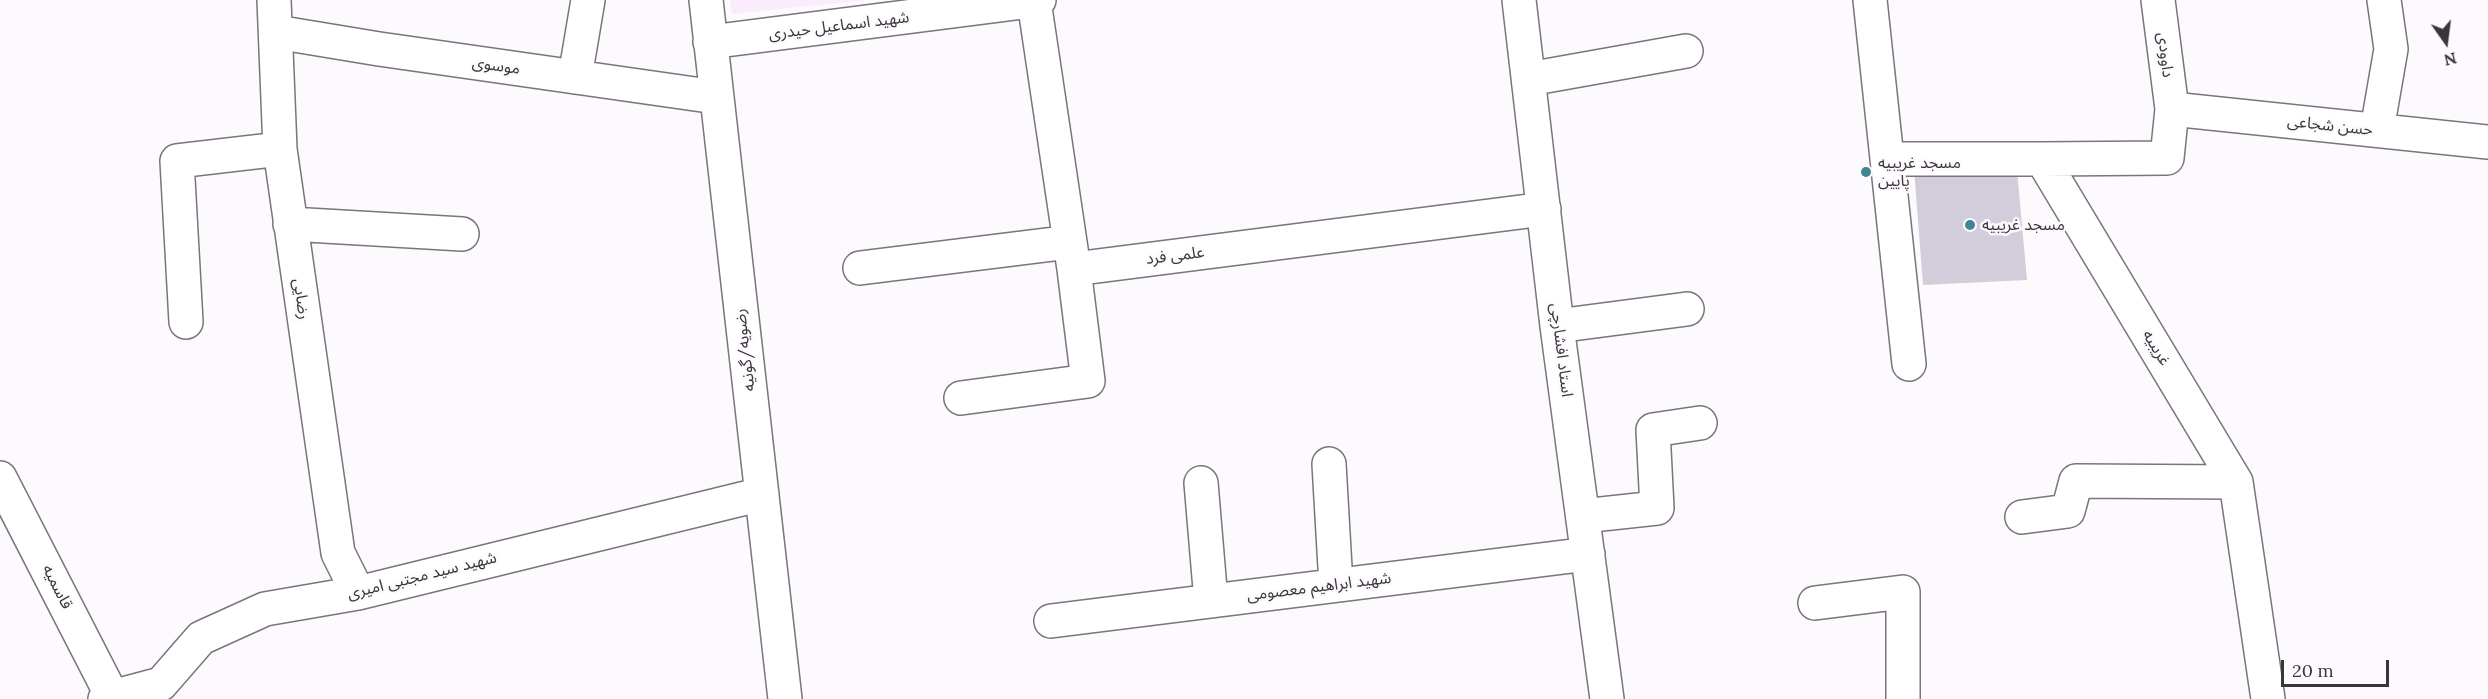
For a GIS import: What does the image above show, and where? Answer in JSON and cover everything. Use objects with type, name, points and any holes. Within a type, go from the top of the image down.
[{"type":"street","points":[[575,77],[588,0]]},
{"type":"street","name":"رضویه/گونیه","points":[[706,0],[785,699]]},
{"type":"street","name":"شهید اسماعیل حیدری","points":[[710,42],[1040,0]]},
{"type":"street","name":"استاد افشارچی","points":[[1519,0],[1557,326],[1608,699]]},
{"type":"street","points":[[1870,0],[1909,364]]},
{"type":"street","name":"داوودی","points":[[2042,159],[2167,158],[2172,109],[2158,0]]},
{"type":"street","points":[[2377,130],[2391,49],[2384,0]]},
{"type":"street","points":[[961,398],[1088,381],[1072,255],[1034,1]]},
{"type":"street","name":"موسوی","points":[[275,16],[379,49],[716,97]]},
{"type":"street","name":"رضایی","points":[[275,16],[280,149],[290,224],[338,553],[358,593]]},
{"type":"street","points":[[1529,79],[1686,51]]},
{"type":"street","name":"حسن شجاعی","points":[[2172,109],[2488,142]]},
{"type":"street","points":[[186,322],[177,161],[280,149]]},
{"type":"street","points":[[1887,159],[2042,159]]},
{"type":"street","name":"غریبیه","points":[[2042,159],[2236,482],[2268,699]]},
{"type":"street","name":"علمی فرد","points":[[860,268],[1072,255],[1544,209]]},
{"type":"street","points":[[290,224],[462,234]]},
{"type":"street","points":[[1557,326],[1687,309]]},
{"type":"street","points":[[1583,516],[1657,508],[1653,430],[1700,423]]},
{"type":"street","points":[[1329,464],[1336,585]]},
{"type":"street","name":"قاسمیه","points":[[0,478],[109,698]]},
{"type":"street","points":[[2022,517],[2068,511],[2076,481],[2236,482]]},
{"type":"street","points":[[1201,483],[1211,600]]},
{"type":"street","name":"شهید سید مجتبی امیری","points":[[109,698],[161,684],[201,638],[265,609],[358,593],[762,494]]},
{"type":"street","name":"شهید ابراهیم معصومی","points":[[1051,621],[1588,554]]},
{"type":"street","points":[[1815,603],[1903,592],[1903,699]]},
{"type":"shaded area","points":[[730,0],[868,0],[732,14]]},
{"type":"building","name":"مسجد غریبیه","points":[[2016,159],[2027,280],[1923,285],[1914,169]]},
{"type":"place","name":"مسجد غریبیه پایین","points":[[1866,172]]},
{"type":"place","name":"مسجد غریبیه","points":[[1970,225]]}]
